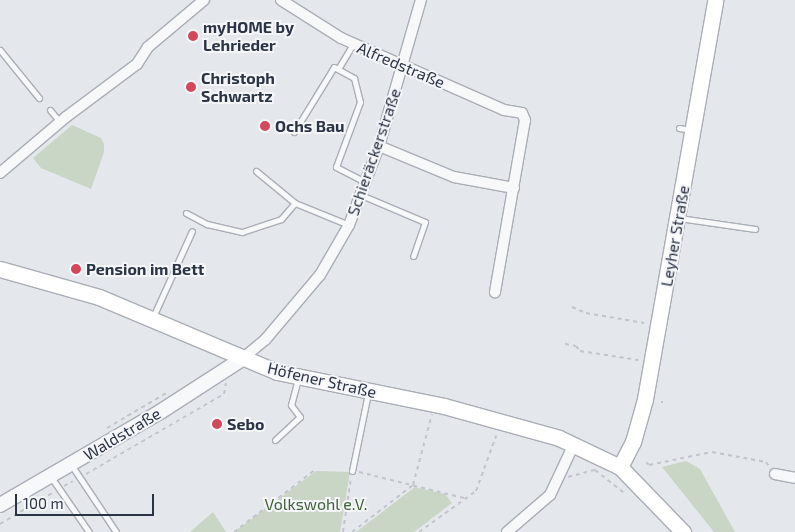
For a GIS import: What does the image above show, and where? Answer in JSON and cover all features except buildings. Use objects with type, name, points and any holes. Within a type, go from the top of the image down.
[{"type":"main road","name":"Leyher Straße","points":[[620,467],[641,414],[679,218],[686,129],[715,0]]},
{"type":"main road","name":"Höfener Straße","points":[[0,270],[87,293],[242,359],[298,377],[435,404],[574,444],[620,467],[683,532]]},
{"type":"street","points":[[0,173],[60,122],[137,64],[148,47],[204,0]]},
{"type":"street","name":"Alfredstraße","points":[[281,0],[353,44],[504,110],[522,114],[525,120],[514,188]]},
{"type":"street","name":"Schieräckerstraße","points":[[242,359],[265,340],[320,275],[349,225],[379,146],[421,0]]},
{"type":"street","points":[[379,146],[454,177],[514,188],[496,292]]},
{"type":"street","name":"Waldstraße","points":[[0,505],[71,464],[242,359]]},
{"type":"street","points":[[507,532],[543,503],[559,480],[574,444]]},
{"type":"street","points":[[775,474],[795,478]]},
{"type":"lane","points":[[338,69],[353,44]]},
{"type":"lane","points":[[0,50],[39,98]]},
{"type":"lane","points":[[294,132],[334,67],[354,78],[360,102],[336,167],[366,182]]},
{"type":"lane","points":[[50,110],[60,122]]},
{"type":"lane","points":[[256,171],[295,203],[349,225]]},
{"type":"lane","points":[[361,195],[425,222],[413,256]]},
{"type":"lane","points":[[186,213],[207,224],[242,232],[281,219],[295,203]]},
{"type":"lane","points":[[679,218],[755,229]]},
{"type":"lane","points":[[152,320],[192,231]]},
{"type":"lane","points":[[275,440],[300,417],[291,405],[298,377]]},
{"type":"lane","points":[[352,471],[368,391]]},
{"type":"lane","points":[[71,464],[116,532]]},
{"type":"lane","points":[[51,476],[89,532]]},
{"type":"path","points":[[572,307],[586,313],[644,323]]},
{"type":"path","points":[[565,344],[576,346],[580,351],[638,360]]},
{"type":"path","points":[[352,532],[413,485],[435,404]]},
{"type":"path","points":[[419,532],[464,498],[476,492],[496,436]]},
{"type":"path","points":[[646,462],[649,465],[712,452],[766,462],[775,474]]},
{"type":"path","points":[[234,532],[316,469]]},
{"type":"path","points":[[559,480],[595,470],[623,492]]},
{"type":"path","points":[[343,532],[352,471],[464,498]]},
{"type":"green space","points":[[72,125],[101,138],[104,144],[104,152],[91,189],[41,168],[33,158]]},
{"type":"green space","points":[[686,461],[700,469],[735,532],[714,532],[662,467]]},
{"type":"green space","name":"Volkswohl e.V.","points":[[316,471],[350,472],[340,532],[234,532]]},
{"type":"green space","name":"Volkswohl e.V.","points":[[415,487],[445,494],[452,503],[414,532],[356,532]]},
{"type":"green space","name":"Volkswohl e.V.","points":[[213,512],[226,532],[190,532]]},
{"type":"place","name":"myHOME by Lehrieder","points":[[193,36]]},
{"type":"place","name":"Christoph Schwartz","points":[[191,87]]},
{"type":"place","name":"Ochs Bau","points":[[265,126]]},
{"type":"place","name":"Pension im Bett","points":[[76,269]]},
{"type":"place","name":"Sebo","points":[[217,424]]}]
